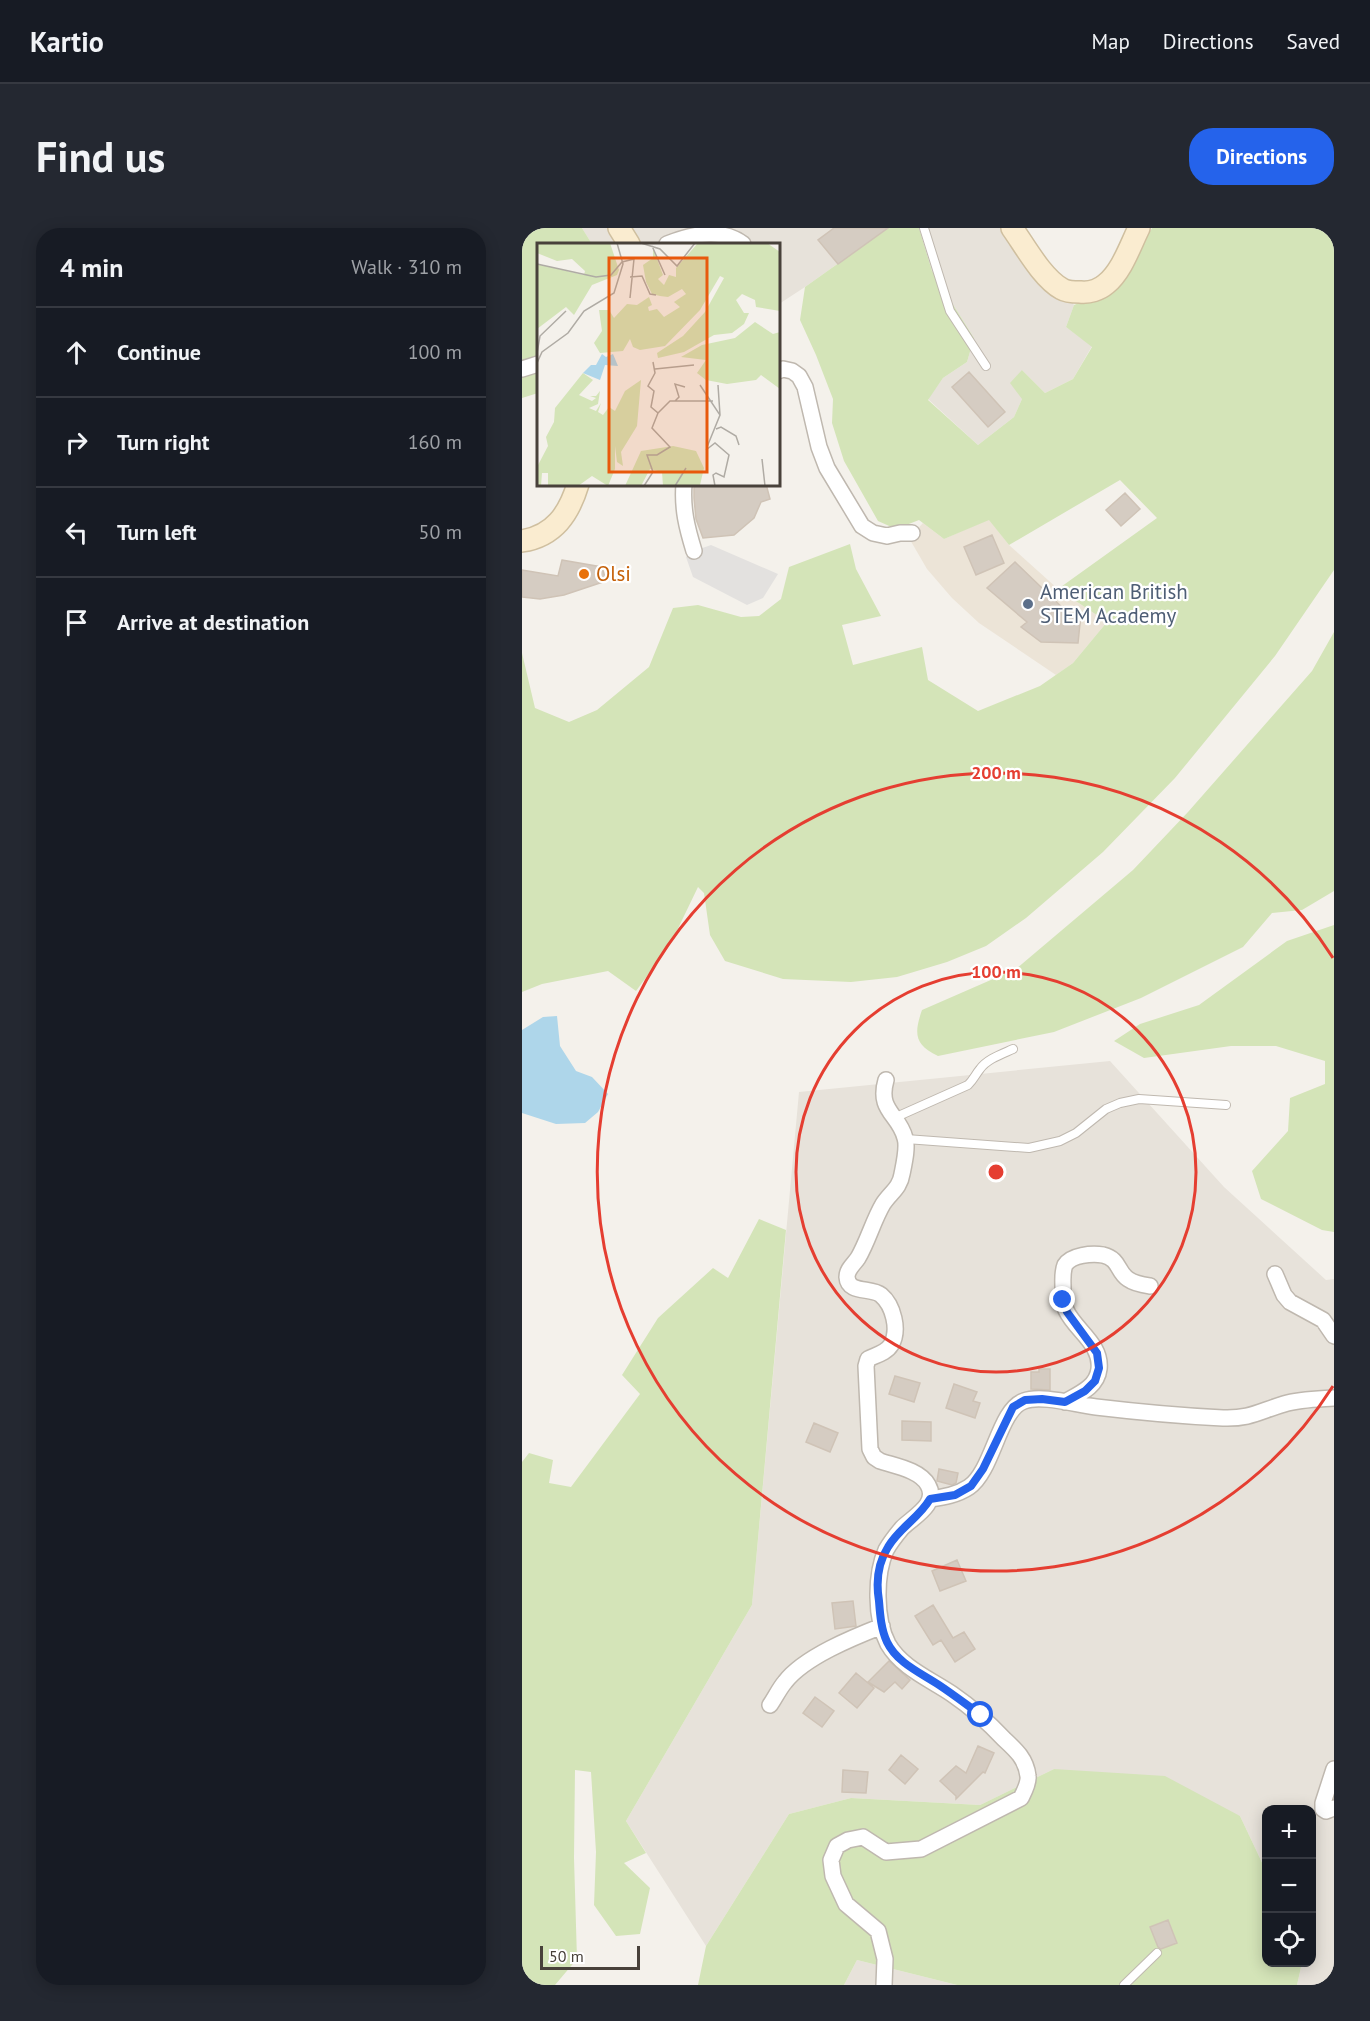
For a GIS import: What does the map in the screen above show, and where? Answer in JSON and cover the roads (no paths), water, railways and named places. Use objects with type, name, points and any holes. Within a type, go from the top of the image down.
[{"type":"main road","points":[[617,228],[628,243]]},
{"type":"main road","points":[[1012,228],[1054,284],[1064,290],[1086,292],[1095,291],[1107,284],[1122,264],[1140,228]]},
{"type":"main road","points":[[522,541],[540,537],[556,526],[577,486]]},
{"type":"street","points":[[614,243],[617,228]]},
{"type":"street","points":[[670,243],[709,228],[727,231],[742,243]]},
{"type":"street","points":[[522,369],[537,364]]},
{"type":"street","points":[[780,370],[792,371],[799,376],[806,387],[826,468],[862,526],[873,533],[887,536],[912,533]]},
{"type":"street","points":[[684,486],[684,519],[694,551]]},
{"type":"street","points":[[884,1985],[885,1959],[878,1931],[846,1904],[833,1876],[831,1860],[837,1846],[848,1840],[863,1837],[886,1852],[921,1849],[1021,1798],[1029,1778],[1022,1757],[981,1715],[907,1665],[894,1653],[882,1626],[878,1597],[878,1573],[887,1548],[902,1528],[923,1511],[930,1499],[930,1486],[921,1477],[880,1461],[874,1457],[870,1449],[866,1366],[868,1359],[885,1351],[891,1345],[894,1336],[894,1316],[891,1307],[879,1293],[855,1288],[849,1284],[847,1278],[848,1271],[870,1235],[882,1205],[899,1185],[902,1175],[906,1139],[885,1103],[883,1091],[886,1080]]},
{"type":"street","points":[[1065,1402],[1085,1391],[1095,1381],[1099,1368],[1097,1353],[1067,1312],[1063,1300],[1063,1272],[1066,1263],[1074,1258],[1103,1255],[1115,1260],[1127,1278],[1150,1286]]},
{"type":"street","points":[[1275,1274],[1284,1295],[1290,1302],[1323,1320],[1334,1336]]},
{"type":"street","points":[[930,1499],[955,1495],[971,1486],[983,1469],[1013,1407],[1025,1400],[1042,1399],[1096,1407],[1226,1418],[1253,1416],[1285,1404],[1334,1398]]},
{"type":"street","points":[[770,1706],[786,1680],[808,1662],[843,1641],[882,1626]]},
{"type":"street","points":[[1328,1805],[1334,1769]]},
{"type":"lane","points":[[924,228],[950,311],[986,366]]},
{"type":"lane","points":[[894,1118],[968,1085],[976,1078],[980,1069],[994,1058],[1013,1049]]},
{"type":"lane","points":[[906,1139],[1029,1148],[1060,1141],[1076,1133],[1106,1109],[1120,1103],[1139,1099],[1226,1105]]},
{"type":"lane","points":[[1124,1985],[1157,1953]]},
{"type":"water","points":[[557,1016],[560,1046],[576,1071],[592,1077],[608,1094],[598,1112],[585,1123],[556,1124],[522,1113],[522,1030],[543,1017]]},
{"type":"place","name":"Olsi","points":[[584,574]]},
{"type":"place","name":"American British STEM Academy","points":[[1028,604]]}]
